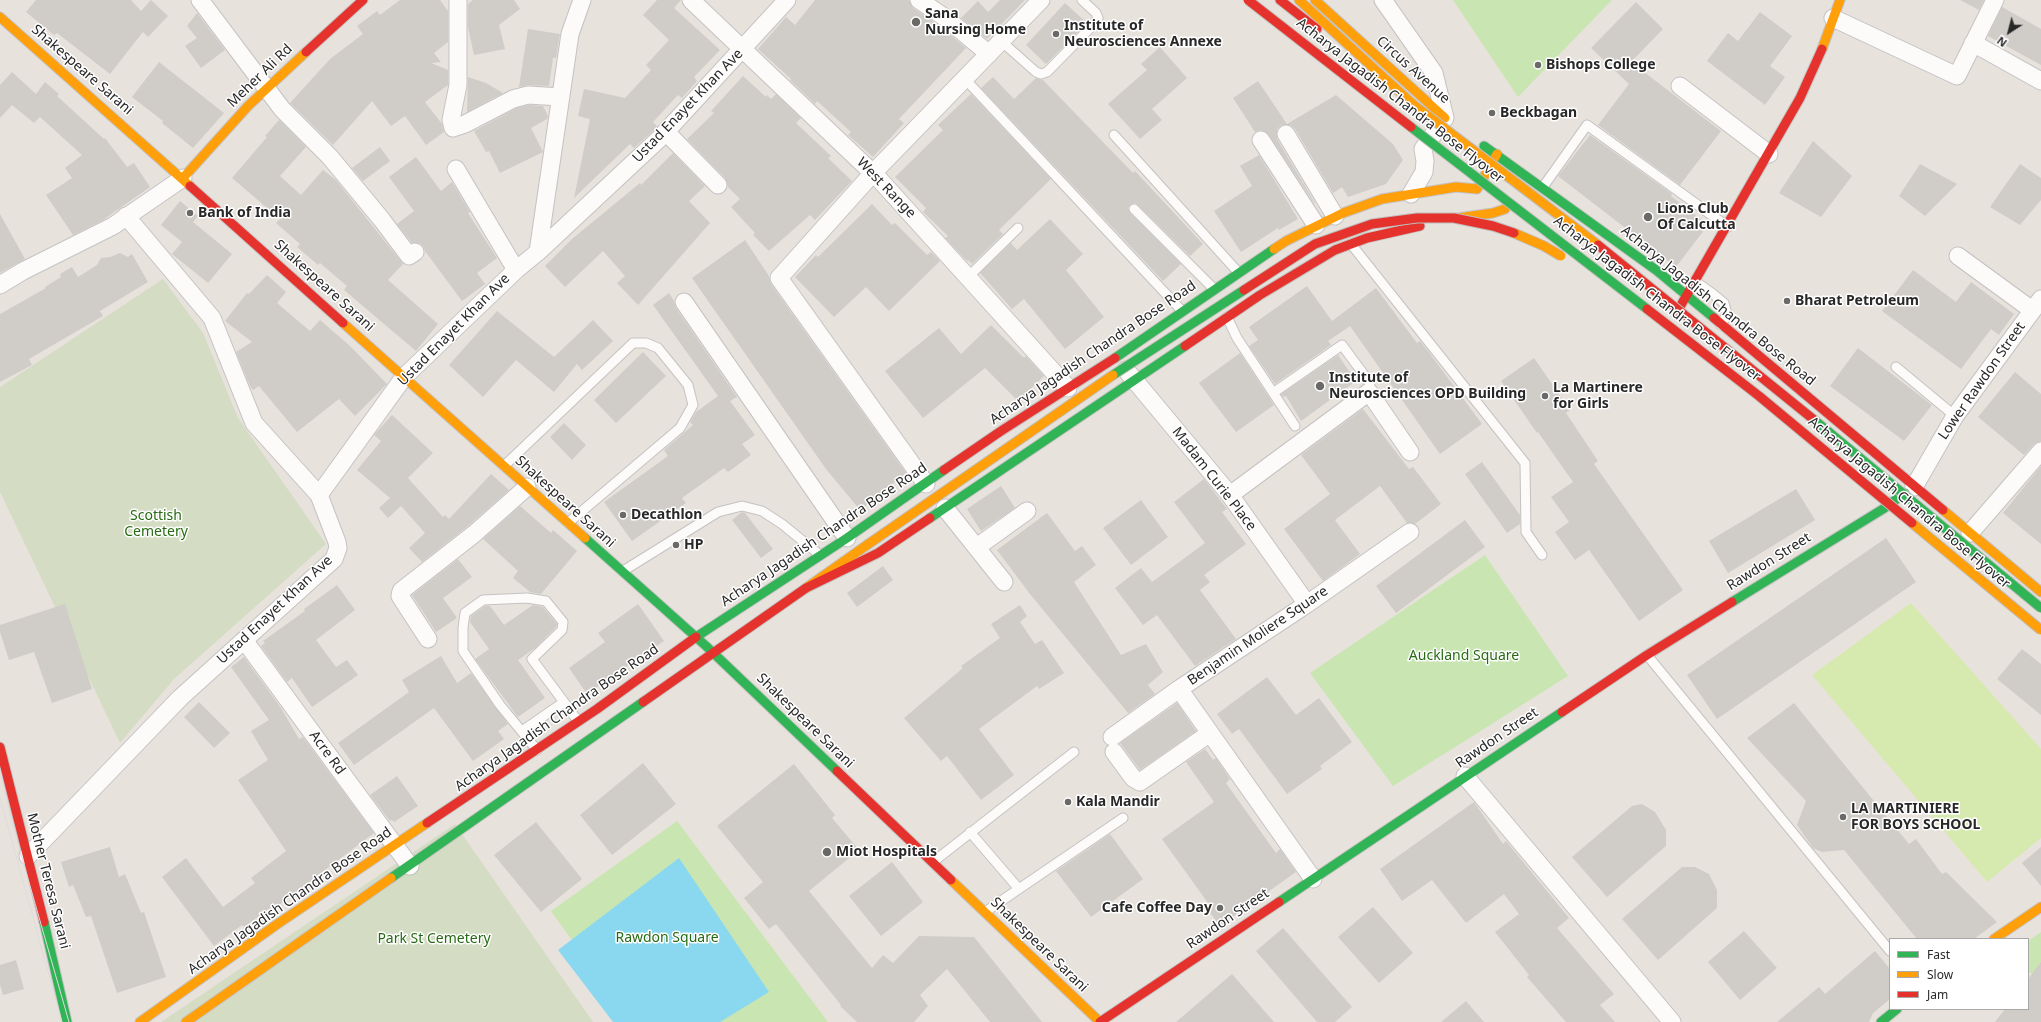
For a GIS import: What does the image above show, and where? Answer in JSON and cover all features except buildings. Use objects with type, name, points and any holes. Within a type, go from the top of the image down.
[{"type":"main road","points":[[1236,0],[1421,148]]},
{"type":"main road","name":"Acharya Jagadish Chandra Bose Flyover","points":[[1248,0],[1759,396],[2041,630]]},
{"type":"main road","name":"Acharya Jagadish Chandra Bose Flyover","points":[[1280,0],[1415,106],[1594,242],[1778,390],[2041,608]]},
{"type":"main road","points":[[1299,0],[1415,106]]},
{"type":"main road","name":"Circus Avenue","points":[[1315,0],[1445,118],[1497,154]]},
{"type":"main road","points":[[1664,331],[1696,282],[1800,98],[1825,42],[1840,0]]},
{"type":"main road","name":"Meher Ali Rd","points":[[183,178],[248,106],[356,2]]},
{"type":"main road","name":"Shakespeare Sarani","points":[[0,17],[183,178],[696,637],[1100,1022]]},
{"type":"main road","points":[[1477,189],[1497,154]]},
{"type":"main road","name":"Acharya Jagadish Chandra Bose Road","points":[[1497,154],[1656,270],[2041,592]]},
{"type":"main road","points":[[1447,167],[1584,267],[1783,425],[2041,642]]},
{"type":"main road","points":[[806,588],[878,553],[1260,295],[1321,258],[1350,244],[1367,238],[1505,209],[1526,175]]},
{"type":"main road","name":"Acharya Jagadish Chandra Bose Road","points":[[140,1022],[276,925],[537,750],[696,637],[847,538],[1002,431],[1116,357],[1238,272],[1286,241],[1335,216],[1382,199],[1456,187],[1477,189]]},
{"type":"main road","points":[[186,1022],[1150,349],[1315,244],[1354,229],[1390,221],[1417,218],[1454,218],[1493,226],[1544,246],[1570,262],[1677,338],[1702,353]]},
{"type":"main road","name":"Rawdon Street","points":[[1100,1022],[1647,654],[1883,509],[1914,487]]},
{"type":"main road","name":"Mother Teresa Sarani","points":[[0,748],[28,856],[67,1022]]},
{"type":"main road","points":[[1995,938],[2041,907]]},
{"type":"main road","points":[[1881,1022],[1894,1012]]},
{"type":"street","points":[[200,0],[282,109],[330,157],[382,220],[409,256],[416,252]]},
{"type":"street","points":[[458,0],[458,85],[451,120],[453,128],[465,124],[513,99],[528,95],[561,97]]},
{"type":"street","points":[[538,252],[570,34],[582,0]]},
{"type":"street","name":"West Range","points":[[691,0],[873,173],[1068,388]]},
{"type":"street","name":"Ustad Enayet Khan Ave","points":[[28,856],[180,698],[334,559],[338,548],[338,542],[319,495],[404,377],[516,270],[538,252],[666,132],[787,0]]},
{"type":"street","points":[[919,0],[947,19],[989,54]]},
{"type":"street","points":[[926,484],[779,278],[873,173],[1041,0]]},
{"type":"street","points":[[1383,0],[1434,73],[1445,118],[1421,148],[1425,161],[1424,172],[1411,194]]},
{"type":"street","points":[[1833,18],[1957,76],[1996,0]]},
{"type":"street","points":[[1973,43],[2041,81]]},
{"type":"street","points":[[1680,86],[1769,154]]},
{"type":"street","points":[[666,132],[718,185]]},
{"type":"street","points":[[1286,134],[1335,216]]},
{"type":"street","points":[[1261,140],[1316,225]]},
{"type":"street","points":[[456,169],[516,270]]},
{"type":"street","points":[[0,285],[23,271],[113,226],[183,178]]},
{"type":"street","points":[[126,216],[212,318],[254,423],[319,495]]},
{"type":"street","points":[[1958,256],[2037,304]]},
{"type":"street","points":[[684,302],[847,538]]},
{"type":"street","name":"Lower Rawdon Street","points":[[1914,487],[1955,416],[2037,304]]},
{"type":"street","name":"Madam Curie Place","points":[[1116,357],[1230,495],[1307,604]]},
{"type":"street","points":[[1230,495],[1369,392],[1410,452]]},
{"type":"street","points":[[1970,533],[2041,451]]},
{"type":"street","points":[[428,639],[400,596],[401,591],[474,534],[527,487]]},
{"type":"street","points":[[945,508],[1004,582]]},
{"type":"street","points":[[977,548],[1027,511]]},
{"type":"street","name":"Benjamin Moliere Square","points":[[1313,879],[1179,689],[1307,604],[1410,532]]},
{"type":"street","name":"Acre Rd","points":[[244,640],[410,866]]},
{"type":"street","points":[[1179,689],[1113,744],[1133,778],[1140,782],[1210,733]]},
{"type":"street","points":[[1465,776],[1672,1022]]},
{"type":"lane","points":[[1001,41],[1036,72],[1042,74],[1047,72],[1095,23],[1098,18],[1096,13],[1082,0]]},
{"type":"lane","points":[[965,79],[1182,311]]},
{"type":"lane","points":[[1543,187],[1587,125],[1728,227]]},
{"type":"lane","points":[[1114,135],[1238,272]]},
{"type":"lane","points":[[1134,209],[1214,289]]},
{"type":"lane","points":[[968,277],[1018,228]]},
{"type":"lane","points":[[1350,244],[1525,463],[1526,532],[1542,555]]},
{"type":"lane","points":[[1696,282],[1724,303],[1727,314],[1721,325]]},
{"type":"lane","points":[[1227,317],[1237,338],[1295,426]]},
{"type":"lane","points":[[504,466],[633,343],[646,344],[658,348],[688,385],[693,405],[680,428],[568,523]]},
{"type":"lane","points":[[1273,393],[1342,345],[1370,383]]},
{"type":"lane","points":[[1896,367],[1955,416]]},
{"type":"lane","points":[[622,571],[718,512],[742,506],[762,512],[769,516],[820,556]]},
{"type":"lane","points":[[537,750],[500,705],[463,651],[463,628],[465,613],[483,600],[527,598],[546,600],[563,622],[562,630],[532,659],[578,721]]},
{"type":"lane","points":[[1647,654],[1889,950]]},
{"type":"lane","points":[[522,731],[564,702]]},
{"type":"lane","points":[[933,862],[1074,752]]},
{"type":"lane","points":[[985,912],[1123,818]]},
{"type":"lane","points":[[970,832],[1019,889]]},
{"type":"lane","points":[[1894,1012],[1899,1022]]},
{"type":"green space","points":[[1453,0],[1612,0],[1518,97]]},
{"type":"green space","name":"Scottish Cemetery","points":[[163,279],[203,333],[238,418],[326,544],[174,679],[120,743],[0,492],[0,387]]},
{"type":"green space","name":"Auckland Square","points":[[1485,555],[1568,676],[1393,786],[1310,673]]},
{"type":"green space","points":[[1911,603],[2041,749],[2041,838],[1987,882],[1812,675]]},
{"type":"green space","name":"Rawdon Square","points":[[677,821],[828,1022],[631,1022],[551,911]]},
{"type":"green space","name":"Park St Cemetery","points":[[455,824],[593,1022],[161,1022]]},
{"type":"green space","points":[[2041,932],[2041,977],[2029,972],[2029,940]]},
{"type":"water","name":"Rawdon Square","points":[[679,858],[769,992],[720,1022],[613,1022],[558,950]]},
{"type":"tram line","points":[[0,769],[12,823],[69,1022]]},
{"type":"tram line","points":[[0,798],[62,1022]]},
{"type":"traffic: fast","points":[[1411,127],[1647,309]]},
{"type":"traffic: fast","points":[[1484,146],[1656,270],[1714,318]]},
{"type":"traffic: fast","points":[[1115,358],[1274,249]]},
{"type":"traffic: fast","points":[[1113,375],[1244,290]]},
{"type":"traffic: fast","points":[[930,518],[1185,346]]},
{"type":"traffic: fast","points":[[1813,419],[2041,608]]},
{"type":"traffic: fast","points":[[696,637],[847,538],[944,470]]},
{"type":"traffic: fast","points":[[1732,602],[1883,509],[1905,493]]},
{"type":"traffic: fast","points":[[585,538],[706,646],[837,771]]},
{"type":"traffic: fast","points":[[391,878],[643,702]]},
{"type":"traffic: fast","points":[[1279,902],[1562,712]]},
{"type":"traffic: fast","points":[[44,922],[67,1022]]},
{"type":"traffic: fast","points":[[1881,1022],[1896,1010]]},
{"type":"traffic: slow","points":[[1299,0],[1415,106]]},
{"type":"traffic: slow","points":[[1315,0],[1445,118]]},
{"type":"traffic: slow","points":[[1822,49],[1840,0]]},
{"type":"traffic: slow","points":[[0,17],[190,186]]},
{"type":"traffic: slow","points":[[183,178],[248,106],[306,52]]},
{"type":"traffic: slow","points":[[1415,106],[1598,245]]},
{"type":"traffic: slow","points":[[1274,249],[1286,241],[1343,213],[1382,199],[1456,187],[1477,189],[1497,154]]},
{"type":"traffic: slow","points":[[1458,218],[1493,213],[1505,209]]},
{"type":"traffic: slow","points":[[1514,233],[1544,246],[1561,256]]},
{"type":"traffic: slow","points":[[343,323],[585,538]]},
{"type":"traffic: slow","points":[[867,545],[1113,375]]},
{"type":"traffic: slow","points":[[1943,510],[2041,592]]},
{"type":"traffic: slow","points":[[1912,523],[2041,630]]},
{"type":"traffic: slow","points":[[806,588],[867,545]]},
{"type":"traffic: slow","points":[[140,1022],[276,925],[427,823]]},
{"type":"traffic: slow","points":[[186,1022],[391,878]]},
{"type":"traffic: slow","points":[[951,880],[1100,1022]]},
{"type":"traffic: slow","points":[[1995,938],[2041,907]]},
{"type":"traffic: jam","points":[[306,52],[363,0]]},
{"type":"traffic: jam","points":[[1248,0],[1411,127]]},
{"type":"traffic: jam","points":[[1280,0],[1317,29]]},
{"type":"traffic: jam","points":[[1677,312],[1800,98],[1822,49]]},
{"type":"traffic: jam","points":[[190,186],[343,323]]},
{"type":"traffic: jam","points":[[1244,290],[1315,244],[1372,224],[1417,218],[1454,218],[1493,226],[1514,233]]},
{"type":"traffic: jam","points":[[1185,346],[1260,295],[1335,250],[1367,238],[1420,226]]},
{"type":"traffic: jam","points":[[1598,245],[1813,419]]},
{"type":"traffic: jam","points":[[1647,309],[1759,396],[1912,523]]},
{"type":"traffic: jam","points":[[1714,318],[1943,510]]},
{"type":"traffic: jam","points":[[944,470],[1001,431],[1115,358]]},
{"type":"traffic: jam","points":[[643,702],[806,588],[878,553],[930,518]]},
{"type":"traffic: jam","points":[[1562,712],[1647,655],[1732,602]]},
{"type":"traffic: jam","points":[[427,823],[597,709],[696,637]]},
{"type":"traffic: jam","points":[[0,747],[44,922]]},
{"type":"traffic: jam","points":[[837,771],[951,880]]},
{"type":"traffic: jam","points":[[1100,1022],[1279,902]]},
{"type":"place","name":"Sana Nursing Home","points":[[916,22]]},
{"type":"place","name":"Institute of Neurosciences Annexe","points":[[1056,34]]},
{"type":"place","name":"Bishops College","points":[[1538,65]]},
{"type":"place","name":"Beckbagan","points":[[1492,113]]},
{"type":"place","name":"Bank of India","points":[[190,213]]},
{"type":"place","name":"Lions Club Of Calcutta","points":[[1648,217]]},
{"type":"place","name":"Bharat Petroleum","points":[[1787,301]]},
{"type":"place","name":"Institute of Neurosciences OPD Building","points":[[1320,386]]},
{"type":"place","name":"La Martinere for Girls","points":[[1545,396]]},
{"type":"place","name":"Decathlon","points":[[623,515]]},
{"type":"place","name":"HP","points":[[676,545]]},
{"type":"place","name":"Kala Mandir","points":[[1068,802]]},
{"type":"place","name":"LA MARTINIERE FOR BOYS SCHOOL","points":[[1843,817]]},
{"type":"place","name":"Miot Hospitals","points":[[827,852]]},
{"type":"place","name":"Cafe Coffee Day","points":[[1220,908]]}]
